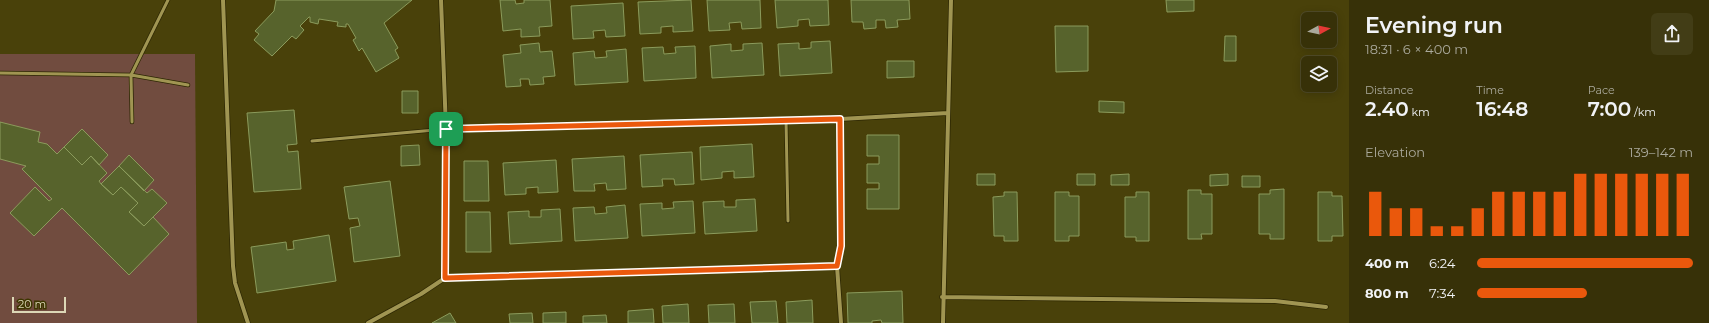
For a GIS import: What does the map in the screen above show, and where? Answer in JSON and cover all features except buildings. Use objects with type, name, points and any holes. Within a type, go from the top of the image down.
[{"type":"street","points":[[223,0],[233,266],[235,283],[248,323]]},
{"type":"street","points":[[441,0],[446,129],[445,278]]},
{"type":"street","points":[[943,323],[942,297],[951,0]]},
{"type":"street","points":[[446,129],[840,119],[948,113]]},
{"type":"street","points":[[840,119],[841,246],[837,266],[841,323]]},
{"type":"street","points":[[368,323],[421,294],[445,278],[837,266]]},
{"type":"street","points":[[942,297],[1275,301],[1326,307]]},
{"type":"lane","points":[[132,122],[131,75],[168,0]]},
{"type":"lane","points":[[0,73],[131,75],[188,85]]},
{"type":"lane","points":[[786,120],[788,221]]},
{"type":"lane","points":[[312,141],[446,129]]},
{"type":"shaded area","points":[[0,54],[195,54],[197,323],[0,323]]},
{"type":"route","points":[[840,119],[841,246],[837,266],[445,278],[446,129],[840,119]]}]
